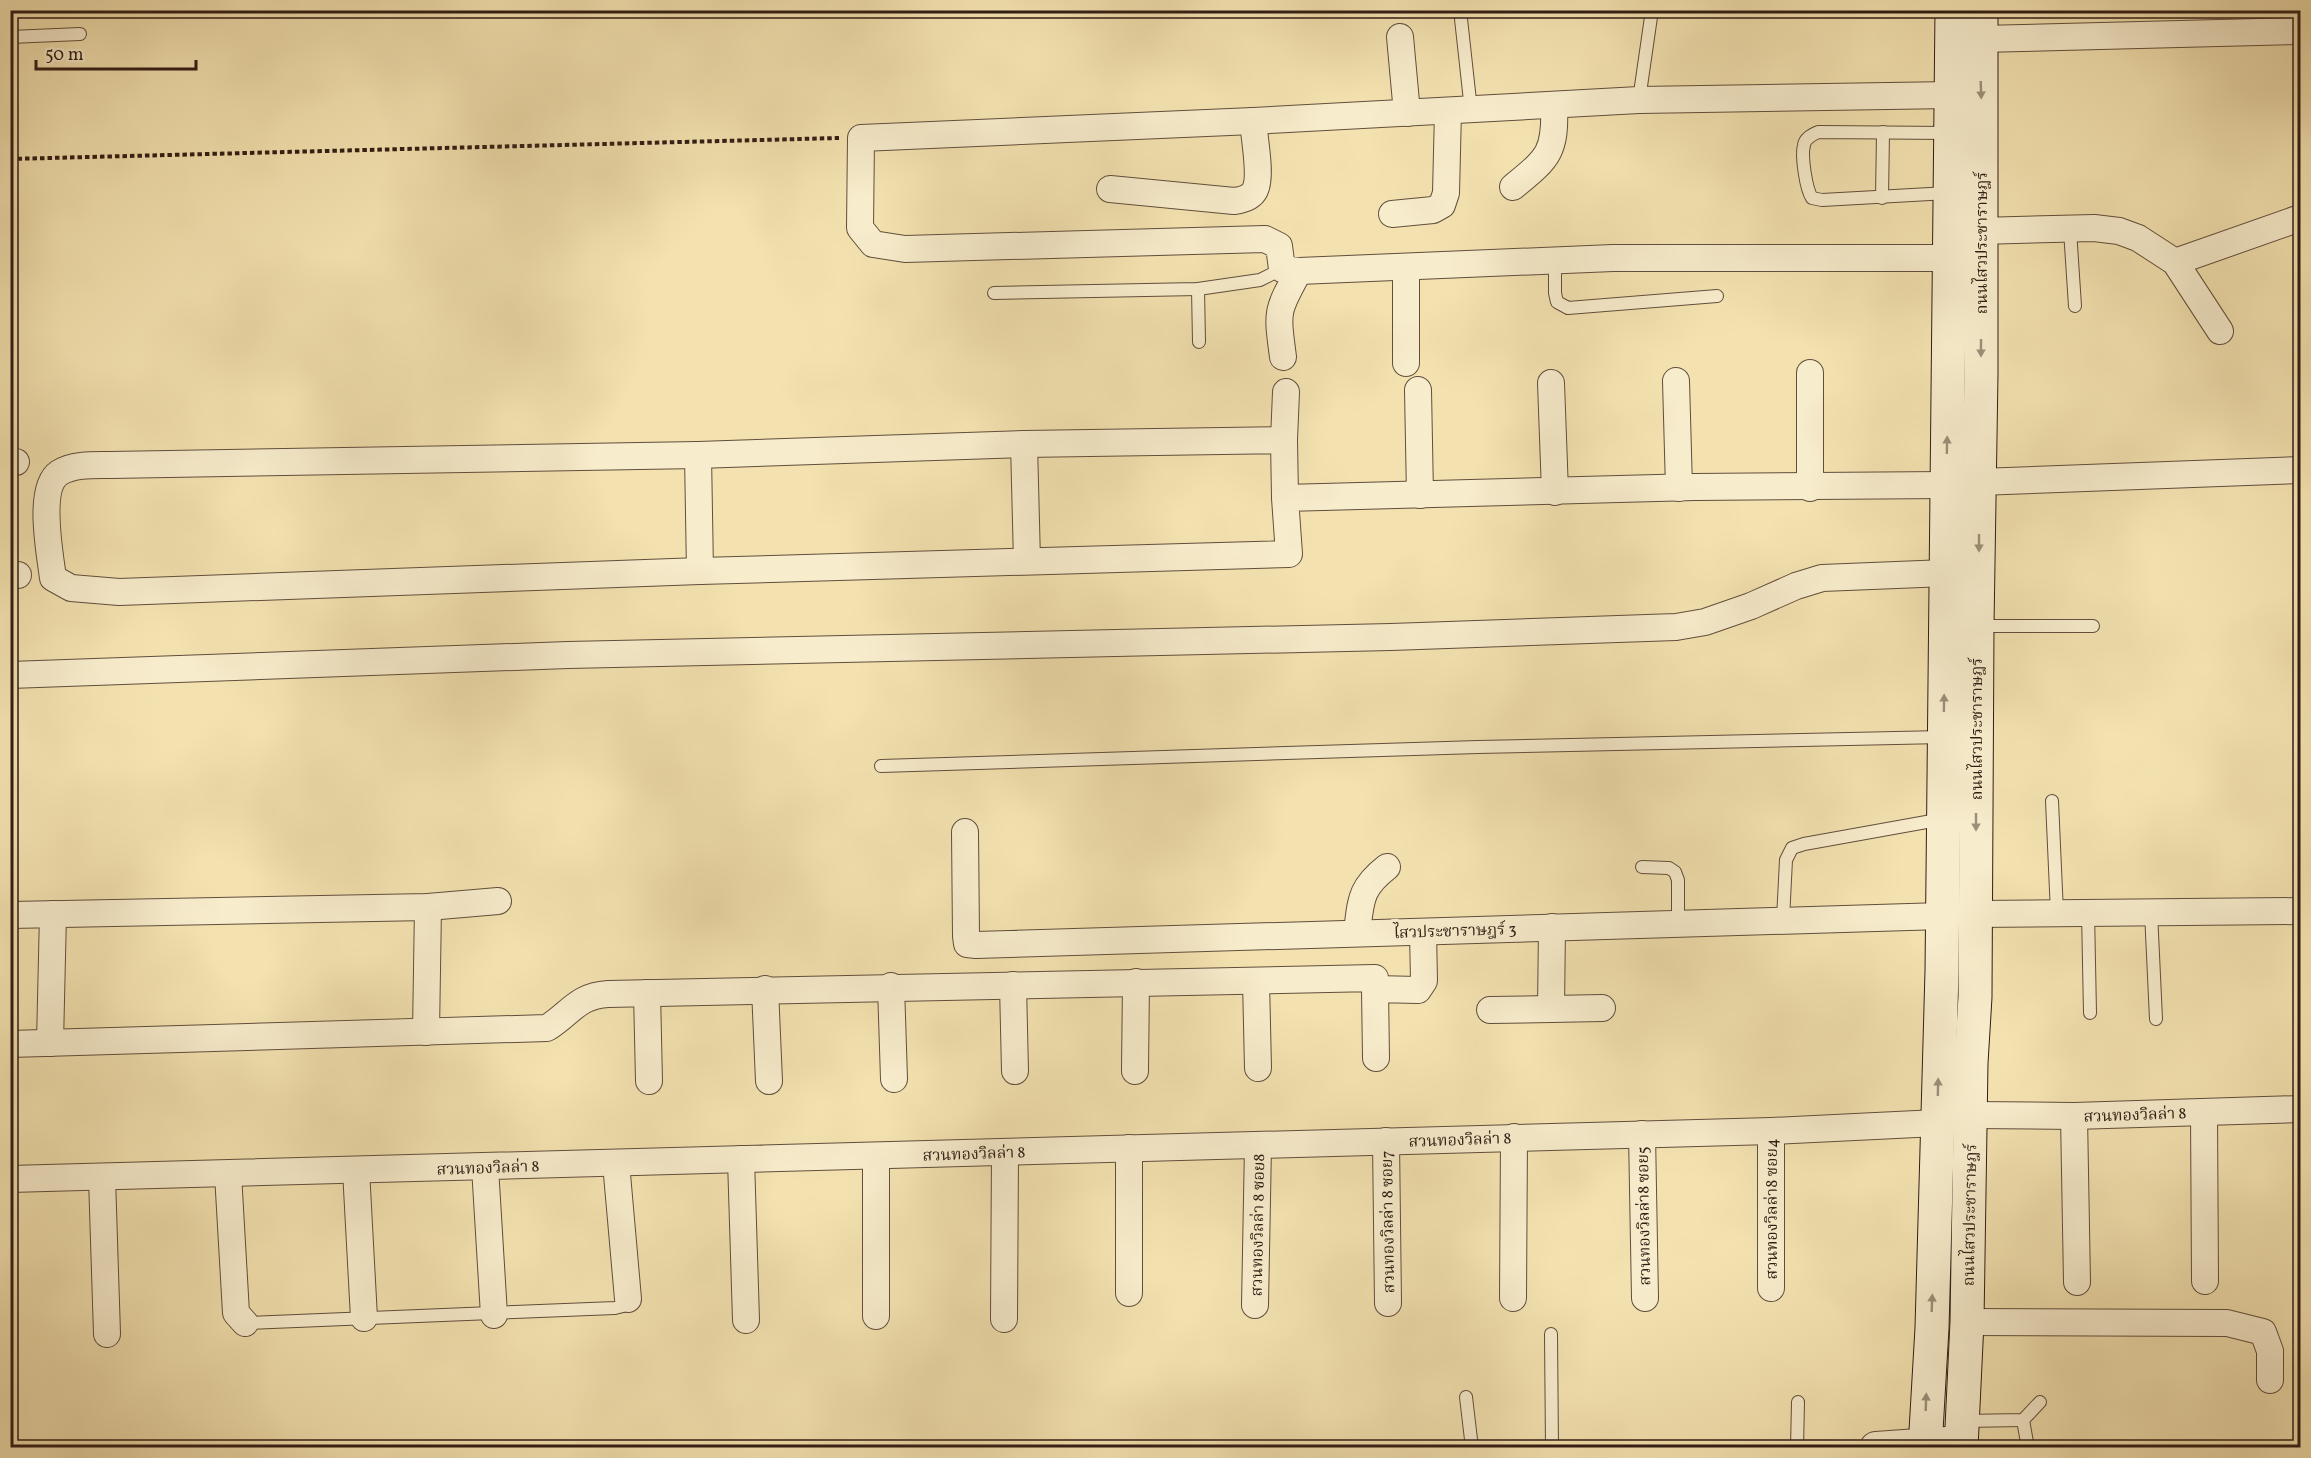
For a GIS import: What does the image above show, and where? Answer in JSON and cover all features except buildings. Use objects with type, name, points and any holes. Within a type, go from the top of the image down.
[{"type":"main road","name":"ถนนไสวประชาราษฎร์","points":[[1925,1445],[1928,1361],[1932,1328],[1942,916],[1952,10]]},
{"type":"main road","name":"ถนนไสวประชาราษฎร์","points":[[1961,1437],[1967,1322],[1975,914],[1982,374],[1979,231],[1980,25]]},
{"type":"main road","points":[[1928,1361],[1964,1362]]},
{"type":"street","points":[[1980,25],[2301,31]]},
{"type":"street","points":[[1400,37],[1407,113]]},
{"type":"street","points":[[1283,357],[1278,314],[1291,270],[1279,246],[1265,239],[905,249],[873,244],[860,228],[861,138],[1253,121],[1639,100],[1951,95]]},
{"type":"street","points":[[1514,187],[1543,162],[1552,148],[1554,105]]},
{"type":"street","points":[[1392,214],[1433,210],[1442,205],[1446,193],[1459,110]]},
{"type":"street","points":[[1110,189],[1234,201],[1245,199],[1254,191],[1258,180],[1253,121]]},
{"type":"street","points":[[2175,262],[2301,218]]},
{"type":"street","points":[[1979,231],[2094,228],[2119,231],[2138,238],[2175,262],[2220,331]]},
{"type":"street","points":[[1291,270],[1406,269],[1555,260],[1949,258]]},
{"type":"street","points":[[1406,269],[1406,363]]},
{"type":"street","points":[[1810,373],[1810,488]]},
{"type":"street","points":[[1676,381],[1680,488]]},
{"type":"street","points":[[1551,382],[1555,492]]},
{"type":"street","points":[[1418,390],[1420,495]]},
{"type":"street","points":[[1284,440],[1024,444],[698,455],[79,466],[58,473],[48,488],[48,532],[53,578],[71,588],[119,592],[700,571],[1289,554],[1285,498],[1286,392]]},
{"type":"street","points":[[1024,444],[1027,561]]},
{"type":"street","points":[[698,455],[700,571]]},
{"type":"street","points":[[1979,482],[2301,470]]},
{"type":"street","points":[[1285,498],[1680,488],[1947,485]]},
{"type":"street","points":[[10,675],[568,655],[1332,639],[1676,627],[1714,619],[1822,578],[1946,573]]},
{"type":"street","name":"ไสวประชาราษฎร์ 3","points":[[965,832],[968,944],[1942,916]]},
{"type":"street","points":[[1357,932],[1364,890],[1369,881],[1387,867]]},
{"type":"street","points":[[10,915],[428,907],[498,901]]},
{"type":"street","points":[[426,1032],[428,907]]},
{"type":"street","points":[[1975,914],[2301,910]]},
{"type":"street","points":[[51,1043],[53,914]]},
{"type":"street","points":[[1551,1009],[1552,927]]},
{"type":"street","points":[[1375,989],[1418,990],[1424,981],[1423,932]]},
{"type":"street","points":[[10,1044],[547,1028],[560,1020],[576,1003],[593,995],[891,986],[1375,978],[1376,1058]]},
{"type":"street","points":[[1256,981],[1258,1068]]},
{"type":"street","points":[[1135,1071],[1136,982]]},
{"type":"street","points":[[1012,985],[1015,1071]]},
{"type":"street","points":[[891,986],[894,1078]]},
{"type":"street","points":[[765,989],[769,1081]]},
{"type":"street","points":[[647,993],[649,1081]]},
{"type":"street","points":[[1490,1010],[1602,1008]]},
{"type":"street","name":"สวนทองวิลล่า 8","points":[[1970,1115],[2074,1116],[2301,1109]]},
{"type":"street","points":[[2204,1112],[2205,1281]]},
{"type":"street","points":[[2074,1116],[2077,1282]]},
{"type":"street","name":"สวนทองวิลล่า 8","points":[[10,1179],[1771,1131],[1937,1123]]},
{"type":"street","name":"สวนทองวิลล่า8 ซอย4","points":[[1771,1131],[1771,1288]]},
{"type":"street","name":"สวนทองวิลล่า8 ซอย5","points":[[1642,1134],[1645,1298]]},
{"type":"street","points":[[1513,1298],[1514,1137]]},
{"type":"street","name":"สวนทองวิลล่า 8 ซอย7","points":[[1386,1141],[1388,1302]]},
{"type":"street","name":"สวนทองวิลล่า 8 ซอย8","points":[[1255,1305],[1258,1145]]},
{"type":"street","points":[[1129,1148],[1129,1293]]},
{"type":"street","points":[[1004,1319],[1005,1152]]},
{"type":"street","points":[[876,1156],[876,1316]]},
{"type":"street","points":[[741,1160],[746,1320]]},
{"type":"street","points":[[616,1163],[628,1299]]},
{"type":"street","points":[[484,1167],[494,1315]]},
{"type":"street","points":[[356,1170],[364,1318]]},
{"type":"street","points":[[228,1174],[236,1313],[245,1323]]},
{"type":"street","points":[[102,1178],[107,1334]]},
{"type":"street","points":[[1967,1322],[2227,1323],[2263,1332],[2270,1351],[2270,1380]]},
{"type":"street","points":[[1876,1448],[1925,1445],[1961,1437]]},
{"type":"lane","points":[[1639,100],[1652,10]]},
{"type":"lane","points":[[1459,110],[1461,20]]},
{"type":"lane","points":[[10,37],[80,34]]},
{"type":"lane","points":[[1950,133],[1818,132],[1807,138],[1803,146],[1807,190],[1812,198],[1822,200],[1882,198],[1950,193]]},
{"type":"lane","points":[[1882,198],[1883,132]]},
{"type":"lane","points":[[2070,230],[2075,306]]},
{"type":"lane","points":[[1555,260],[1557,302],[1568,308],[1717,296]]},
{"type":"lane","points":[[994,293],[1198,289],[1260,280],[1291,270]]},
{"type":"lane","points":[[1198,289],[1199,342]]},
{"type":"lane","points":[[1977,626],[2093,626]]},
{"type":"lane","points":[[881,765],[1478,747],[1944,737]]},
{"type":"lane","points":[[2052,801],[2057,913]]},
{"type":"lane","points":[[1784,919],[1786,860],[1792,848],[1943,819]]},
{"type":"lane","points":[[1642,867],[1669,868],[1675,872],[1678,880],[1678,923]]},
{"type":"lane","points":[[2088,912],[2090,1013]]},
{"type":"lane","points":[[2151,912],[2156,1018]]},
{"type":"lane","points":[[245,1323],[494,1315],[615,1308],[623,1306],[628,1299]]},
{"type":"lane","points":[[1551,1334],[1552,1448]]},
{"type":"lane","points":[[1466,1397],[1472,1448]]},
{"type":"lane","points":[[1797,1448],[1798,1402]]},
{"type":"lane","points":[[1961,1437],[2023,1420],[2040,1402]]},
{"type":"lane","points":[[2023,1420],[2028,1448]]},
{"type":"path","points":[[10,159],[861,138]]}]
